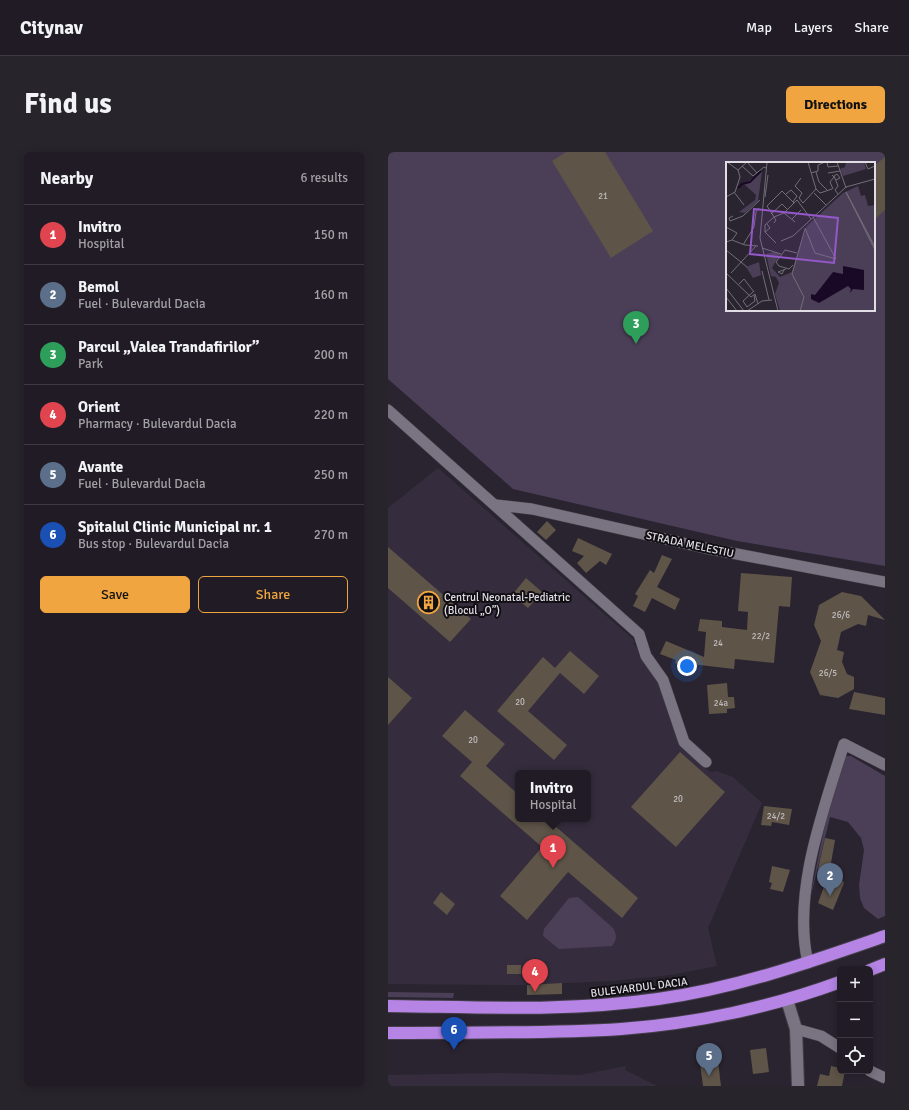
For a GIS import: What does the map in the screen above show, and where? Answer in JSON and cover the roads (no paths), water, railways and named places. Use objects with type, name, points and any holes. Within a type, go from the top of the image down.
[{"type":"highway","name":"BULEVARDUL DACIA","points":[[388,1006],[534,1008],[623,1004],[700,992],[750,981],[808,963],[885,936]]},
{"type":"highway","points":[[873,969],[885,964]]},
{"type":"highway","points":[[388,1032],[622,1029],[694,1019],[787,1000],[837,983]]},
{"type":"street","points":[[388,410],[639,634],[646,656],[663,680],[684,742],[706,762]]},
{"type":"street","name":"STRADA MELESTIU","points":[[496,505],[532,509],[705,548],[885,582]]},
{"type":"street","points":[[808,963],[804,945],[804,923],[805,898],[811,858],[844,744],[885,765]]},
{"type":"street","points":[[787,1000],[796,1029],[798,1086]]},
{"type":"street","points":[[796,1029],[822,1036],[837,1046]]},
{"type":"street","points":[[873,1072],[885,1078]]},
{"type":"place","name":"Parcul „Valea Trandafirilor”","points":[[636,344]]},
{"type":"place","name":"Centrul Neonatal-Pediatric (Blocul „O”)","points":[[429,603]]},
{"type":"place","name":"Invitro","points":[[553,868]]},
{"type":"place","name":"Bemol","points":[[830,896]]},
{"type":"place","name":"Orient","points":[[535,992]]},
{"type":"place","name":"Spitalul Clinic Municipal nr. 1","points":[[454,1050]]},
{"type":"place","name":"Avante","points":[[709,1076]]}]
